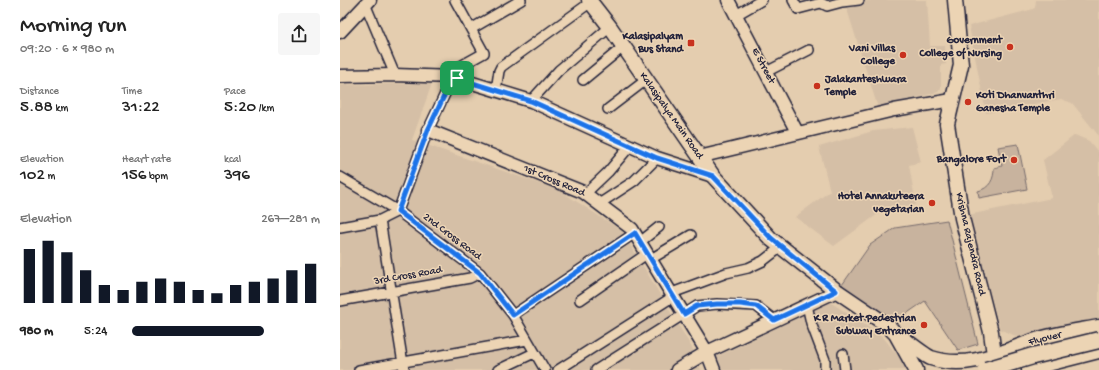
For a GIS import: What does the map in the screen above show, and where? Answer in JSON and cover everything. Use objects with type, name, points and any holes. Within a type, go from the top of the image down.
[{"type":"highway","points":[[992,364],[1099,340]]},
{"type":"main road","name":"Krishna Rajendra Road","points":[[955,0],[961,65],[947,124],[962,218],[991,332],[992,364]]},
{"type":"main road","name":"Kalasipalya Main Road","points":[[590,1],[610,27],[713,176],[781,247],[836,291],[887,325],[896,334],[916,370]]},
{"type":"main road","name":"Flyover","points":[[992,364],[1044,338],[1099,327]]},
{"type":"main road","points":[[896,334],[913,344],[929,357],[948,362],[978,361],[992,364]]},
{"type":"main road","points":[[972,370],[992,364]]},
{"type":"street","points":[[340,227],[380,220],[398,211],[428,130],[455,78],[457,68],[484,53],[455,0]]},
{"type":"street","points":[[501,0],[507,8]]},
{"type":"street","points":[[471,29],[521,0]]},
{"type":"street","name":"E Street","points":[[728,0],[797,132]]},
{"type":"street","points":[[736,15],[762,0]]},
{"type":"street","points":[[793,0],[798,9],[821,3],[827,6],[842,2],[855,1]]},
{"type":"street","points":[[496,90],[501,67],[590,1]]},
{"type":"street","points":[[340,32],[368,3],[395,75]]},
{"type":"street","points":[[531,101],[559,70],[610,27]]},
{"type":"street","points":[[583,80],[623,47]]},
{"type":"street","points":[[766,72],[809,50]]},
{"type":"street","points":[[340,76],[395,75],[455,78],[531,101],[657,158],[713,176]]},
{"type":"street","points":[[608,109],[646,80]]},
{"type":"street","points":[[699,157],[797,132],[894,110],[952,100]]},
{"type":"street","name":"1st Cross Road","points":[[428,130],[585,194],[632,229],[707,352],[714,370]]},
{"type":"street","points":[[585,194],[608,172],[630,146]]},
{"type":"street","points":[[599,204],[634,181],[657,158]]},
{"type":"street","name":"2nd Cross Road","points":[[340,177],[398,211],[480,273],[513,315],[526,340],[545,370]]},
{"type":"street","points":[[380,220],[403,366]]},
{"type":"street","points":[[513,315],[638,238],[659,227]]},
{"type":"street","points":[[580,300],[649,256],[691,235]]},
{"type":"street","points":[[558,370],[673,295],[726,273],[748,268],[763,261],[781,247]]},
{"type":"street","name":"3rd Cross Road","points":[[340,301],[470,278],[480,273]]},
{"type":"street","points":[[677,370],[707,352],[836,291]]},
{"type":"street","points":[[596,370],[697,306],[740,304],[756,306],[774,320]]},
{"type":"street","points":[[807,305],[811,323],[825,360],[825,370]]},
{"type":"street","points":[[992,364],[1034,348],[1099,333]]},
{"type":"street","points":[[359,370],[403,366],[526,340]]},
{"type":"street","points":[[1028,370],[1099,352]]},
{"type":"street","points":[[498,370],[534,353]]},
{"type":"street","points":[[843,354],[845,370]]},
{"type":"shaded area","name":"Vani Villas College","points":[[870,0],[927,0],[930,46],[945,46],[946,64],[941,65],[941,88],[938,92],[878,108],[846,6]]},
{"type":"shaded area","points":[[1036,0],[1099,0],[1099,136],[1072,103],[1061,99],[986,113],[969,26],[1030,10],[1035,8]]},
{"type":"shaded area","points":[[432,83],[412,140],[559,190],[622,231],[692,348],[701,370],[340,370],[340,85]]},
{"type":"shaded area","points":[[912,127],[921,162],[909,165],[916,205],[886,208],[834,246],[795,217],[830,191],[819,147],[873,131]]},
{"type":"shaded area","points":[[1075,135],[1089,141],[1099,153],[1099,318],[1018,337],[1000,329],[968,215],[1052,198],[1043,160]]},
{"type":"shaded area","points":[[1018,144],[1027,189],[979,198],[978,191],[986,188],[992,179],[994,168],[1002,166],[998,147]]},
{"type":"shaded area","points":[[947,220],[978,344],[958,350],[925,301],[893,323],[842,285],[870,245],[895,228]]},
{"type":"shaded area","points":[[830,302],[883,337],[909,370],[720,370],[716,357]]},
{"type":"place","name":"Kalasipalyam Bus Stand","points":[[691,43]]},
{"type":"place","name":"Government College of Nursing","points":[[1010,47]]},
{"type":"place","name":"Vani Villas College","points":[[903,55]]},
{"type":"place","name":"Jalakanteshwara Temple","points":[[817,86]]},
{"type":"place","name":"Koti Dhanvanthri Ganesha Temple","points":[[968,102]]},
{"type":"place","name":"Bangalore Fort","points":[[1014,160]]},
{"type":"place","name":"Hotel Annakuteera vegetarian","points":[[932,203]]},
{"type":"place","name":"K R Market Pedestrian Subway Entrance","points":[[924,325]]},
{"type":"route","points":[[453,77],[457,78],[531,101],[657,158],[713,176],[771,238],[836,291],[774,320],[756,306],[740,304],[697,306],[684,314],[635,233],[513,315],[480,273],[398,211],[428,130],[453,77]]}]
